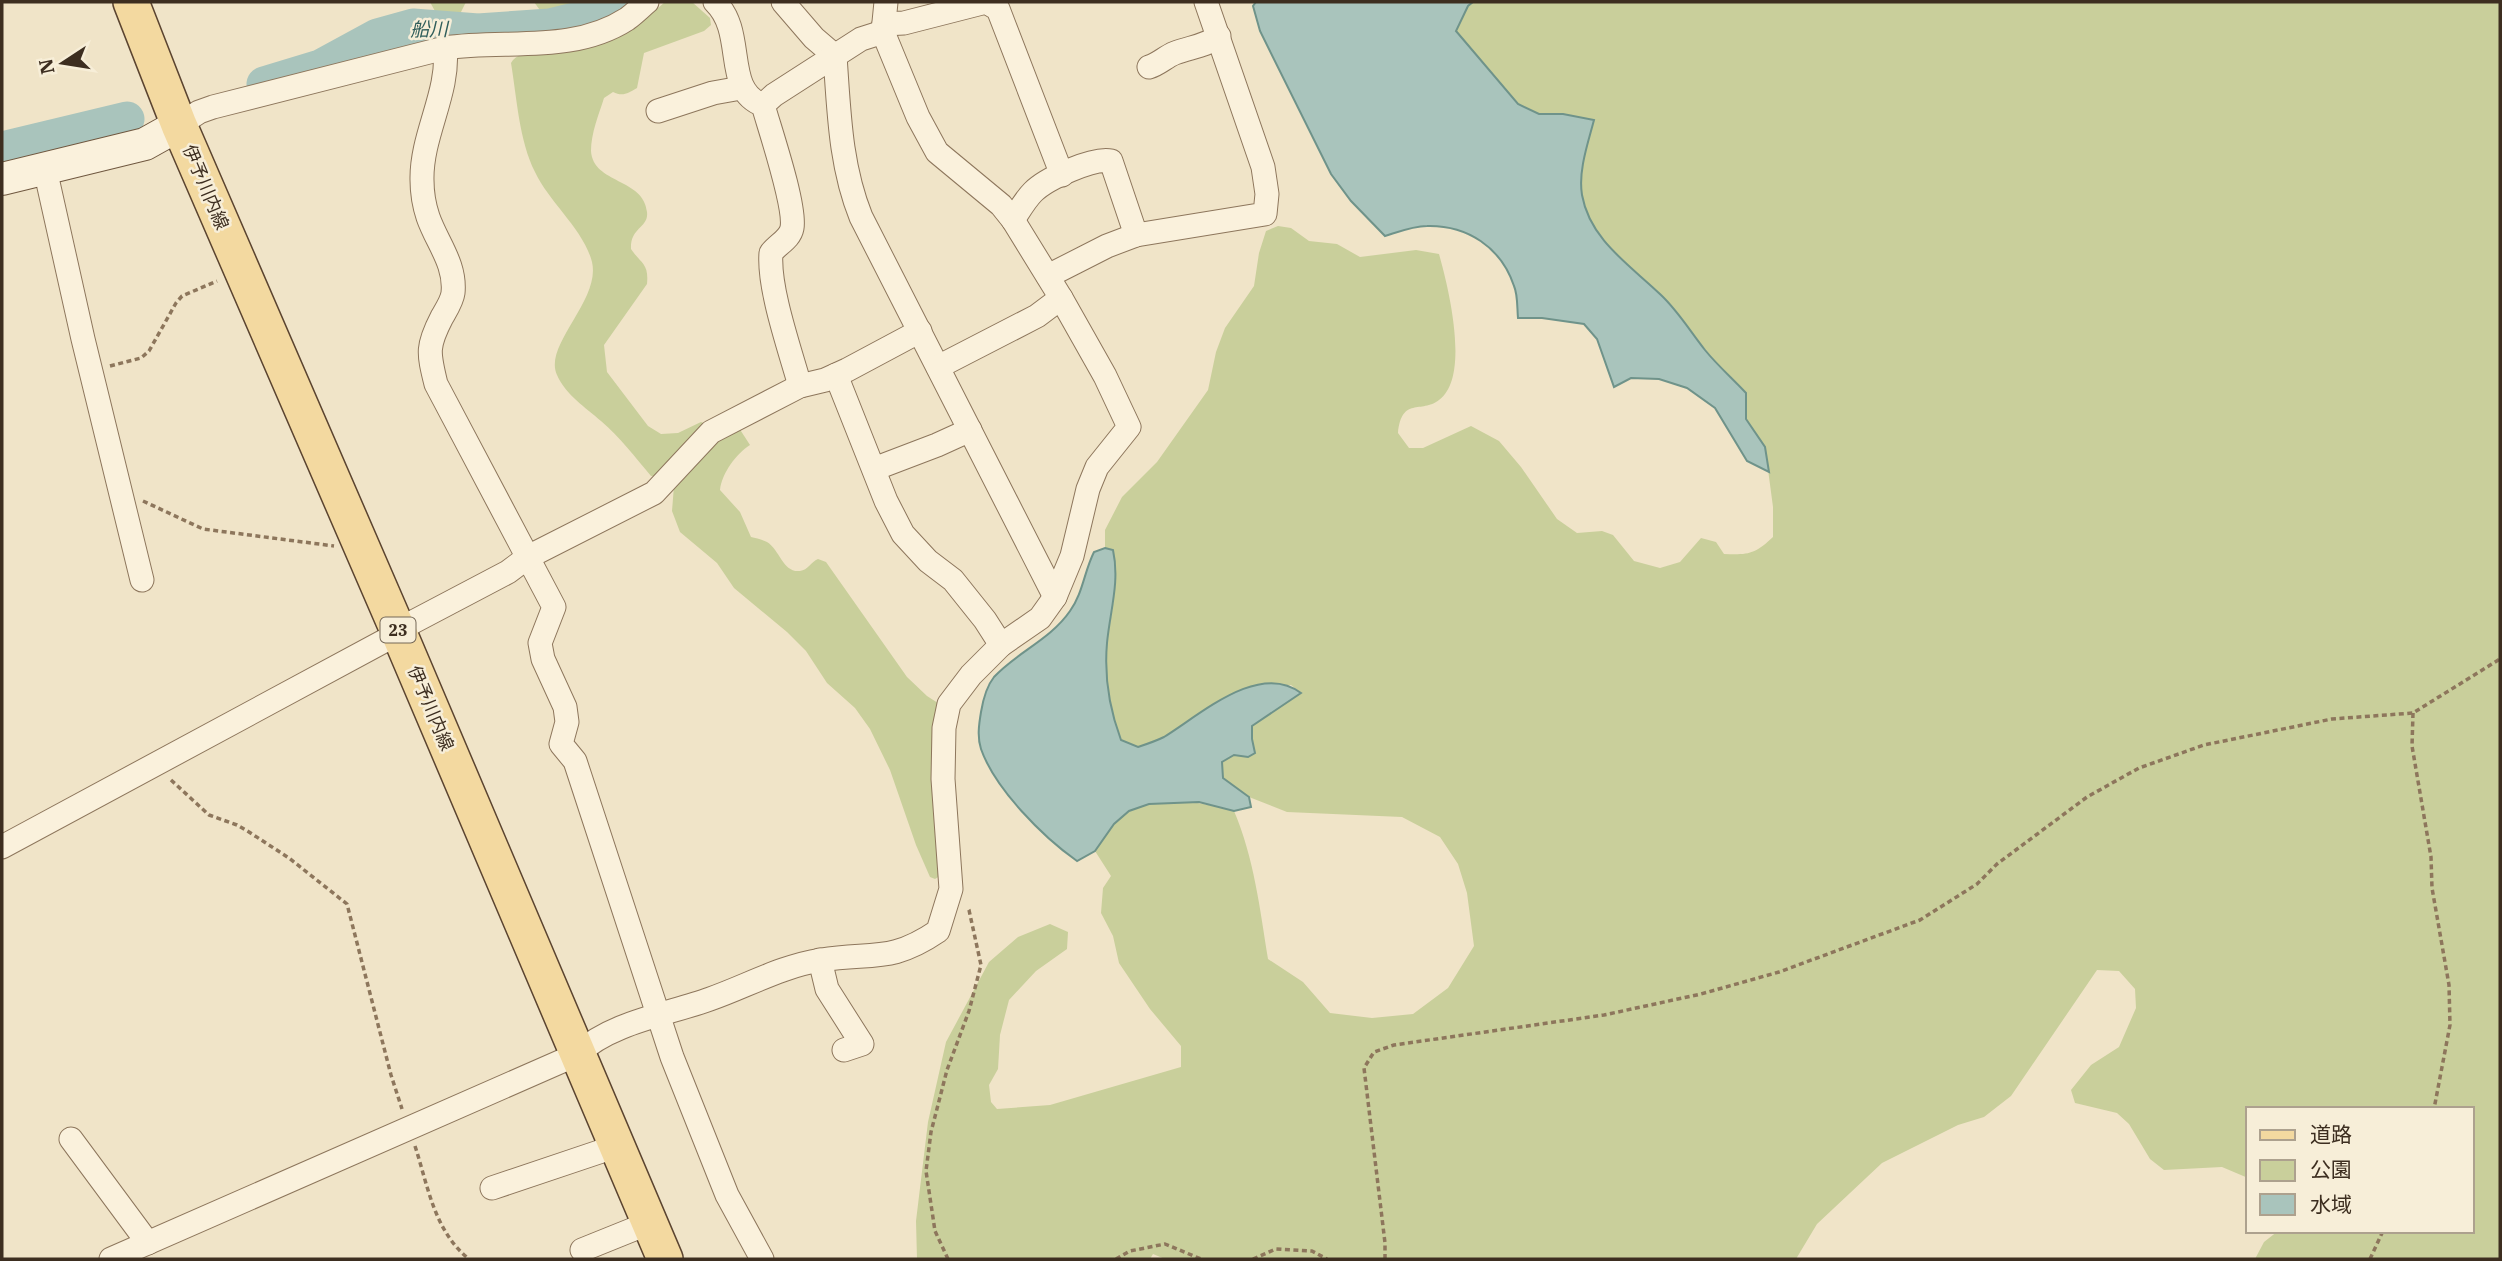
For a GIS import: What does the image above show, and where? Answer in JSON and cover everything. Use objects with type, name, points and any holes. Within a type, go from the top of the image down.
[{"type":"main road","name":"伊予川内線","points":[[131,2],[179,125],[399,633],[664,1259]]},
{"type":"street","points":[[2,179],[145,144],[199,112],[213,107],[445,48],[470,44],[559,43],[595,34],[626,19],[648,2]]},
{"type":"street","points":[[715,2],[731,27],[741,88],[750,100],[763,105]]},
{"type":"street","points":[[783,2],[814,38],[835,56],[843,155],[852,194],[1055,597]]},
{"type":"street","points":[[885,19],[904,23],[986,2],[993,4],[998,9],[1062,175]]},
{"type":"street","points":[[1048,276],[1107,246],[1136,235],[1265,214],[1267,194],[1263,167],[1206,2]]},
{"type":"street","points":[[763,105],[774,95],[862,38],[885,19]]},
{"type":"street","points":[[111,1259],[578,1054],[589,1042],[601,1037],[712,998],[773,973],[820,960],[885,956],[903,951],[938,931],[951,889],[943,779],[944,728],[948,705],[971,675],[1001,645],[1040,618],[1055,597],[1072,556],[1088,489],[1097,467],[1129,427],[1105,376],[1013,220],[1001,205],[937,152],[918,117],[885,19]]},
{"type":"street","points":[[1149,66],[1160,64],[1176,53],[1209,43],[1219,36]]},
{"type":"street","points":[[445,48],[446,67],[424,155],[422,178],[429,219],[449,261],[453,295],[431,337],[431,365],[436,384],[554,607],[540,643],[543,659],[565,708],[567,722],[561,744],[575,761],[657,1017],[727,1195],[762,1259]]},
{"type":"street","points":[[658,111],[713,93],[741,88]]},
{"type":"street","points":[[763,105],[792,217],[792,229],[788,237],[771,253],[770,263],[780,316],[800,386]]},
{"type":"street","points":[[1013,220],[1034,191],[1085,164],[1103,160],[1111,162],[1136,235]]},
{"type":"street","points":[[45,169],[90,371],[142,580]]},
{"type":"street","points":[[938,367],[1037,316],[1061,298]]},
{"type":"street","points":[[2,847],[399,633],[413,622],[508,572],[528,557],[654,492],[711,432],[800,386],[836,375],[920,331]]},
{"type":"street","points":[[836,375],[886,501],[903,534],[928,561],[961,588],[1001,645]]},
{"type":"street","points":[[874,469],[970,430]]},
{"type":"street","points":[[820,960],[827,989],[862,1044],[844,1050]]},
{"type":"street","points":[[71,1139],[148,1243]]},
{"type":"street","points":[[492,1188],[599,1152],[615,1143]]},
{"type":"street","points":[[582,1250],[649,1223]]},
{"type":"path","points":[[90,371],[141,358],[149,351],[182,296],[242,272]]},
{"type":"path","points":[[119,488],[203,528],[340,547],[358,540]]},
{"type":"path","points":[[1385,1259],[1364,1068],[1374,1052],[1394,1045],[1604,1015],[1701,994],[1779,972],[1920,920],[1978,884],[1997,864],[2087,797],[2139,768],[2217,742],[2332,719],[2413,713],[2500,659]]},
{"type":"path","points":[[2413,713],[2412,746],[2449,985],[2450,1025],[2434,1107]]},
{"type":"path","points":[[151,766],[209,815],[249,832],[289,858],[347,904],[391,1075],[433,1207],[447,1233],[469,1259]]},
{"type":"path","points":[[948,1259],[935,1231],[926,1171],[931,1132],[947,1070],[969,1011],[981,965],[969,911],[951,889]]},
{"type":"path","points":[[2370,1259],[2382,1233]]},
{"type":"path","points":[[1116,1259],[1130,1251],[1165,1244],[1201,1259]]},
{"type":"path","points":[[1253,1259],[1276,1249],[1312,1251],[1327,1259]]},
{"type":"green space","points":[[430,2],[466,2],[460,14],[436,13]]},
{"type":"green space","points":[[534,2],[598,2],[575,9],[542,13]]},
{"type":"green space","points":[[665,2],[692,2],[710,18],[711,25],[704,31],[644,53],[637,88],[623,94],[613,92],[604,98],[591,144],[594,162],[600,170],[637,193],[644,201],[647,212],[645,221],[633,236],[631,249],[644,264],[647,284],[604,345],[607,372],[648,426],[661,434],[678,433],[701,422],[706,424],[657,476],[651,476],[615,434],[571,395],[557,375],[555,363],[558,350],[588,291],[593,277],[592,262],[582,239],[541,183],[530,160],[519,119],[511,63],[515,58],[527,53],[562,53],[605,41],[630,28]]},
{"type":"green space","points":[[1473,2],[2500,2],[2500,1259],[2255,1259],[2264,1242],[2275,1233],[2474,1233],[2474,1107],[2246,1107],[2246,1177],[2222,1167],[2164,1170],[2150,1159],[2129,1124],[2117,1113],[2075,1103],[2071,1090],[2091,1065],[2119,1047],[2136,1008],[2135,989],[2119,971],[2097,970],[2011,1096],[1984,1117],[1958,1125],[1882,1163],[1817,1224],[1796,1259],[1165,1259],[1153,1254],[1150,1259],[917,1259],[916,1221],[928,1122],[946,1042],[989,962],[1018,937],[1050,924],[1068,932],[1067,949],[1036,971],[1009,1000],[1000,1035],[998,1069],[989,1085],[991,1102],[997,1109],[1050,1105],[1181,1067],[1181,1046],[1150,1009],[1119,963],[1113,936],[1101,913],[1103,888],[1111,876],[1095,851],[1114,824],[1126,814],[1140,807],[1171,801],[1204,804],[1234,811],[1251,865],[1268,959],[1303,982],[1330,1013],[1372,1018],[1413,1014],[1448,988],[1474,946],[1467,893],[1458,864],[1440,837],[1402,817],[1287,812],[1249,797],[1223,778],[1222,762],[1234,754],[1248,757],[1252,726],[1301,693],[1291,685],[1219,701],[1161,739],[1138,747],[1121,740],[1117,728],[1108,692],[1106,668],[1115,562],[1113,550],[1105,548],[1105,530],[1122,497],[1157,462],[1208,390],[1216,352],[1225,328],[1254,286],[1259,253],[1266,231],[1278,226],[1291,228],[1309,241],[1337,244],[1360,257],[1416,250],[1439,254],[1454,330],[1454,372],[1449,388],[1439,400],[1408,410],[1404,414],[1398,433],[1409,448],[1423,448],[1471,426],[1499,441],[1521,467],[1557,519],[1577,533],[1602,531],[1613,535],[1634,561],[1660,568],[1680,562],[1701,538],[1716,542],[1724,554],[1740,554],[1756,550],[1773,537],[1773,507],[1765,447],[1746,419],[1746,393],[1710,355],[1667,301],[1602,239],[1586,211],[1581,176],[1594,120],[1563,114],[1539,114],[1518,104],[1455,31],[1468,6]]},
{"type":"green space","points":[[739,428],[750,445],[730,464],[720,490],[740,512],[751,537],[767,542],[794,571],[803,570],[818,559],[826,562],[907,677],[941,705],[940,876],[935,879],[930,877],[916,845],[890,770],[870,729],[855,708],[827,683],[806,651],[734,588],[717,563],[680,532],[672,511],[674,486],[716,441]]},
{"type":"water","points":[[1256,2],[1473,2],[1468,6],[1456,31],[1518,104],[1539,114],[1563,114],[1594,120],[1581,176],[1586,211],[1602,239],[1667,301],[1710,356],[1746,393],[1746,419],[1765,447],[1769,472],[1747,461],[1715,408],[1687,388],[1659,379],[1631,378],[1614,387],[1597,339],[1584,324],[1542,318],[1518,318],[1516,293],[1508,272],[1501,260],[1481,241],[1456,229],[1427,226],[1385,236],[1351,201],[1331,174],[1260,31],[1253,6]]},
{"type":"water","points":[[1105,548],[1113,550],[1115,562],[1114,596],[1106,656],[1107,680],[1113,716],[1121,740],[1138,747],[1158,740],[1212,705],[1249,687],[1267,683],[1285,685],[1301,693],[1252,726],[1255,753],[1248,757],[1234,755],[1222,762],[1223,778],[1249,797],[1251,807],[1234,811],[1199,802],[1149,804],[1129,811],[1114,824],[1095,851],[1077,861],[1035,826],[997,780],[981,749],[979,726],[984,698],[991,681],[1003,668],[1062,621],[1078,597],[1094,552]]},
{"type":"waterway","name":"船川","points":[[264,84],[320,67],[377,36],[413,26],[478,31],[550,26],[599,14],[622,2]]},
{"type":"waterway","name":"船川","points":[[2,149],[127,119]]}]
